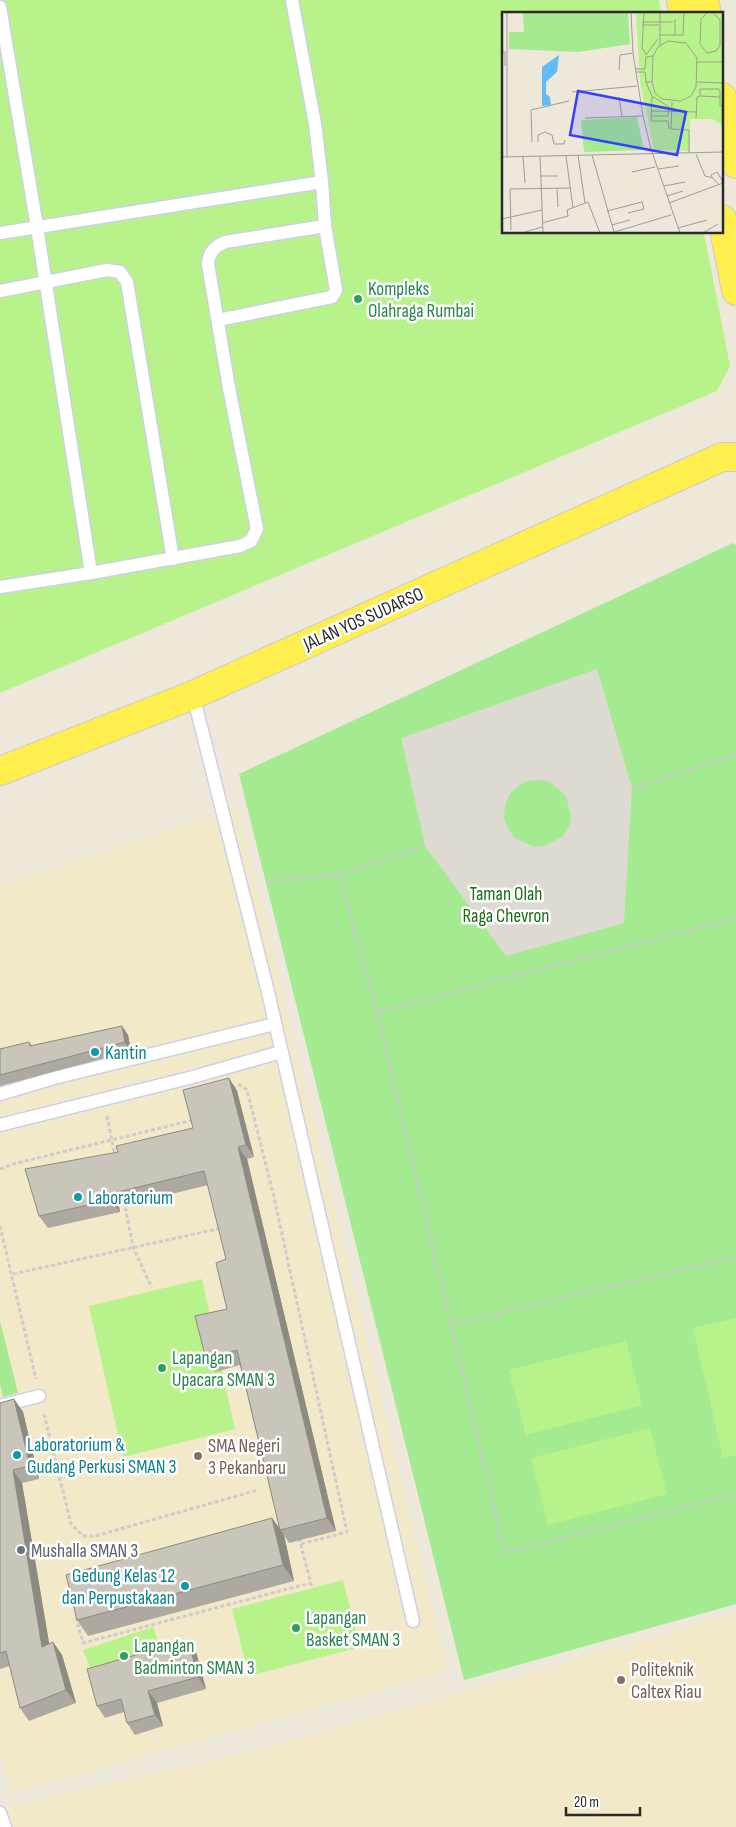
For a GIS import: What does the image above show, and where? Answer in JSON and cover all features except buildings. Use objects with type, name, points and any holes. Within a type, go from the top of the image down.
[{"type":"main road","points":[[724,107],[736,164]]},
{"type":"main road","points":[[724,229],[736,291]]},
{"type":"main road","name":"JALAN YOS SUDARSO","points":[[0,771],[193,695],[731,451]]},
{"type":"lane","points":[[218,320],[332,297],[336,290],[326,226],[315,124],[292,0]]},
{"type":"lane","points":[[0,7],[46,282],[91,573]]},
{"type":"lane","points":[[0,233],[322,182]]},
{"type":"lane","points":[[0,587],[173,559],[240,546],[251,540],[257,529],[229,388],[208,264],[209,255],[215,246],[225,242],[326,226]]},
{"type":"lane","points":[[0,291],[107,270],[120,272],[127,282],[173,559]]},
{"type":"lane","points":[[193,695],[275,1024],[413,1621]]},
{"type":"lane","points":[[0,1094],[54,1078],[275,1024]]},
{"type":"lane","points":[[0,1125],[104,1100],[281,1052]]},
{"type":"lane","points":[[0,1406],[40,1396]]},
{"type":"lane","points":[[0,1812],[5,1827]]},
{"type":"path","points":[[632,788],[736,755]]},
{"type":"path","points":[[268,882],[339,874],[425,846]]},
{"type":"path","points":[[339,874],[377,1012],[505,1553],[736,1492]]},
{"type":"path","points":[[377,1012],[736,918]]},
{"type":"path","points":[[223,1091],[240,1085],[247,1090],[273,1193],[347,1532],[300,1544]]},
{"type":"path","points":[[104,1100],[116,1159]]},
{"type":"path","points":[[192,1110],[197,1127]]},
{"type":"path","points":[[0,1169],[13,1164],[194,1120]]},
{"type":"path","points":[[123,1198],[133,1247],[152,1288]]},
{"type":"path","points":[[220,1219],[224,1236]]},
{"type":"path","points":[[0,1226],[71,1524],[83,1536],[95,1536],[258,1490]]},
{"type":"path","points":[[12,1274],[222,1228]]},
{"type":"path","points":[[450,1324],[736,1257]]},
{"type":"path","points":[[290,1540],[299,1537],[312,1588]]},
{"type":"path","points":[[76,1616],[82,1643],[310,1583]]},
{"type":"shaded area","points":[[597,669],[632,788],[624,923],[506,956],[425,846],[401,738]],"holes":[[[539,780],[550,782],[566,796],[571,816],[569,827],[563,836],[545,846],[535,847],[515,838],[508,829],[504,818],[505,806],[509,795],[527,781]]]},
{"type":"shaded area","name":"SMA Negeri 3 Pekanbaru","points":[[237,806],[447,1671],[12,1793],[0,1750],[0,886]]},
{"type":"shaded area","name":"Politeknik Caltex Riau","points":[[736,1614],[736,1827],[0,1827],[0,1809],[275,1745]]},
{"type":"green space","name":"Kompleks Olahraga Rumbai","points":[[0,0],[659,0],[661,12],[502,12],[502,234],[704,234],[730,366],[717,391],[0,693]]},
{"type":"green space","name":"Taman Olah Raga Chevron","points":[[733,543],[736,545],[736,1604],[464,1680],[239,774]]},
{"type":"green space","name":"Lapangan Upacara SMAN 3","points":[[202,1279],[235,1429],[123,1457],[89,1306]]},
{"type":"green space","points":[[736,1318],[736,1455],[723,1458],[693,1328]]},
{"type":"green space","points":[[0,1321],[18,1393],[3,1397],[0,1384]]},
{"type":"green space","points":[[626,1341],[642,1405],[526,1435],[509,1370]]},
{"type":"green space","points":[[650,1428],[667,1494],[548,1525],[531,1458]]},
{"type":"green space","name":"Lapangan Basket SMAN 3","points":[[343,1580],[360,1647],[249,1676],[232,1609]]},
{"type":"green space","name":"Lapangan Badminton SMAN 3","points":[[153,1627],[165,1661],[95,1681],[83,1650]]},
{"type":"place","name":"Kompleks Olahraga Rumbai","points":[[358,299]]},
{"type":"place","name":"Kantin","points":[[95,1052]]},
{"type":"place","name":"Laboratorium","points":[[78,1197]]},
{"type":"place","name":"Lapangan Upacara SMAN 3","points":[[162,1368]]},
{"type":"place","name":"Laboratorium & Gudang Perkusi SMAN 3","points":[[17,1455]]},
{"type":"place","name":"SMA Negeri 3 Pekanbaru","points":[[198,1456]]},
{"type":"place","name":"Mushalla SMAN 3","points":[[21,1550]]},
{"type":"place","name":"Gedung Kelas 12 dan Perpustakaan","points":[[185,1586]]},
{"type":"place","name":"Lapangan Basket SMAN 3","points":[[296,1628]]},
{"type":"place","name":"Lapangan Badminton SMAN 3","points":[[124,1656]]},
{"type":"place","name":"Politeknik Caltex Riau","points":[[621,1680]]}]
